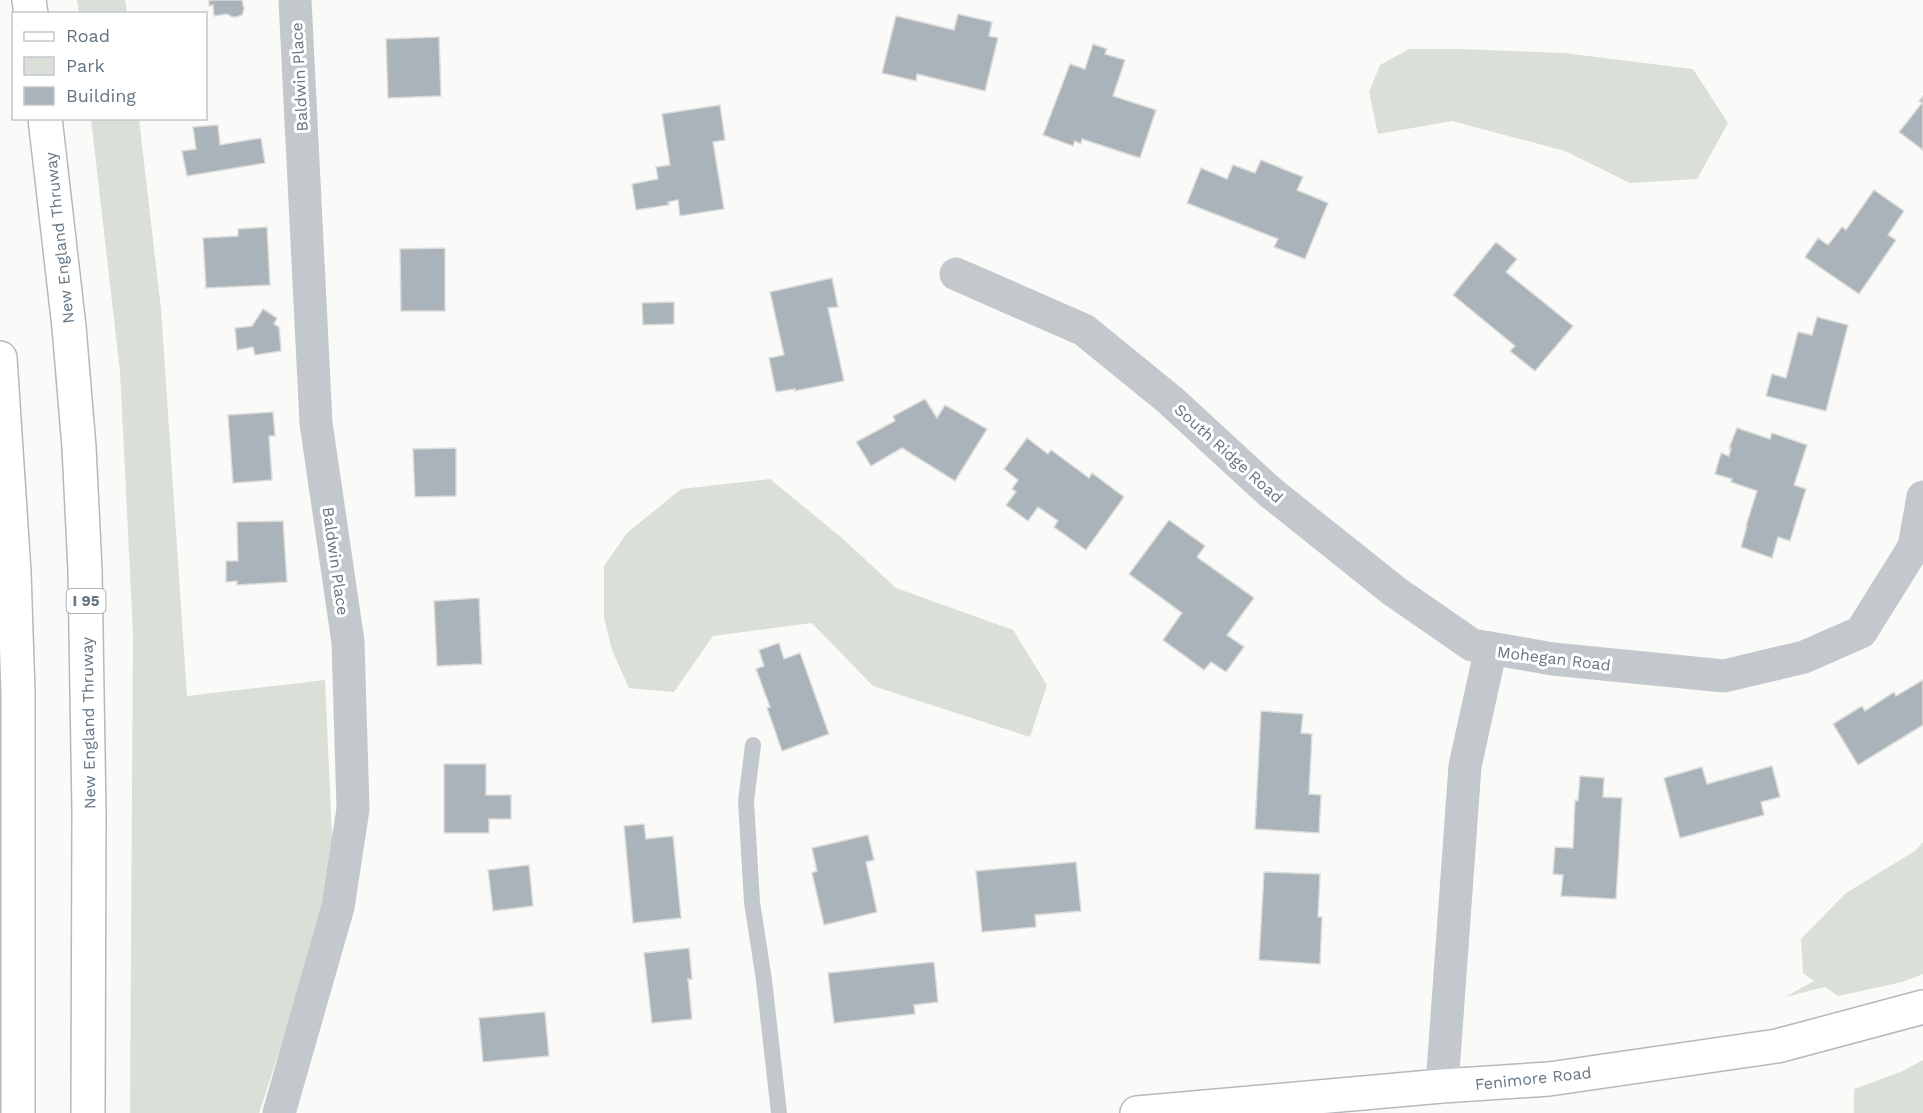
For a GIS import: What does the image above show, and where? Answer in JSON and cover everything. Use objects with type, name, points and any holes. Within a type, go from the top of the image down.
[{"type":"main road","name":"New England Thruway","points":[[45,120],[69,327],[79,447],[85,570],[89,813],[88,1100]]},
{"type":"main road","points":[[0,358],[14,560],[18,693],[18,1104]]},
{"type":"main road","name":"Fenimore Road","points":[[1137,1113],[1321,1105],[1442,1086],[1549,1078],[1777,1046],[1923,1006]]},
{"type":"street","name":"Baldwin Place","points":[[279,1113],[338,907],[353,809],[348,642],[316,423],[295,0]]},
{"type":"street","name":"South Ridge Road","points":[[956,274],[1084,330],[1170,400],[1270,492],[1394,591],[1472,645],[1491,648]]},
{"type":"street","name":"Mohegan Road","points":[[1442,1086],[1466,766],[1491,648],[1553,659],[1724,676],[1804,657],[1861,632],[1914,547],[1923,497]]},
{"type":"lane","points":[[753,745],[746,801],[752,902],[764,980],[778,1113]]},
{"type":"green space","points":[[77,0],[125,0],[127,12],[79,12]]},
{"type":"green space","points":[[1409,49],[1564,53],[1693,69],[1728,123],[1697,179],[1630,183],[1565,151],[1452,121],[1378,134],[1369,92],[1380,65]]},
{"type":"green space","points":[[91,120],[139,120],[161,309],[187,696],[325,680],[333,858],[310,957],[259,1113],[130,1113],[133,633],[120,371]]},
{"type":"green space","points":[[770,479],[842,538],[896,588],[1013,630],[1047,685],[1030,737],[873,686],[812,623],[713,636],[674,692],[629,688],[612,650],[604,618],[604,566],[627,533],[681,489]]},
{"type":"green space","points":[[1923,842],[1923,974],[1902,982],[1838,996],[1825,987],[1785,997],[1814,981],[1803,973],[1801,939],[1846,893],[1915,851]]},
{"type":"green space","points":[[1923,1060],[1923,1113],[1854,1113],[1854,1089],[1903,1071]]},
{"type":"building","points":[[209,0],[242,0],[244,9],[242,15],[214,16],[213,5],[209,6]]},
{"type":"building","points":[[958,14],[992,22],[989,36],[998,38],[985,91],[917,74],[916,81],[882,73],[896,16],[954,30]]},
{"type":"building","points":[[439,37],[441,96],[388,98],[386,39]]},
{"type":"building","points":[[1093,44],[1107,49],[1105,54],[1125,60],[1113,96],[1156,110],[1140,158],[1082,139],[1081,144],[1075,141],[1073,146],[1043,135],[1070,64],[1085,69]]},
{"type":"building","points":[[1923,96],[1923,150],[1899,132],[1922,103],[1919,101]]},
{"type":"building","points":[[720,105],[725,140],[713,142],[724,209],[680,216],[678,200],[668,202],[669,205],[636,210],[632,184],[658,179],[656,167],[670,165],[662,114]]},
{"type":"building","points":[[218,125],[220,145],[261,138],[265,163],[187,176],[182,151],[196,149],[193,127]]},
{"type":"building","points":[[1261,160],[1303,177],[1297,190],[1328,203],[1305,259],[1274,247],[1278,239],[1187,203],[1201,168],[1227,179],[1233,165],[1255,173]]},
{"type":"building","points":[[1874,190],[1904,211],[1888,235],[1896,240],[1859,294],[1805,257],[1818,238],[1828,245],[1842,227],[1846,230]]},
{"type":"building","points":[[267,227],[270,285],[206,288],[203,238],[238,236],[238,229]]},
{"type":"building","points":[[1496,242],[1517,259],[1506,272],[1573,326],[1535,371],[1510,351],[1515,346],[1453,295]]},
{"type":"building","points":[[445,248],[445,311],[401,311],[400,249]]},
{"type":"building","points":[[832,278],[838,307],[828,308],[844,381],[795,391],[795,389],[776,392],[769,358],[784,355],[770,292]]},
{"type":"building","points":[[674,302],[674,324],[643,325],[642,303]]},
{"type":"building","points":[[263,309],[277,318],[274,324],[279,327],[281,351],[255,355],[253,347],[237,350],[235,328],[252,326]]},
{"type":"building","points":[[1817,317],[1848,325],[1826,411],[1766,396],[1772,374],[1786,378],[1798,332],[1812,335]]},
{"type":"building","points":[[925,399],[937,418],[945,405],[987,429],[955,481],[902,448],[871,466],[856,442],[895,421],[893,416]]},
{"type":"building","points":[[273,412],[275,436],[269,436],[272,480],[233,483],[228,415]]},
{"type":"building","points":[[1737,428],[1770,439],[1772,433],[1807,445],[1794,485],[1806,489],[1790,541],[1778,537],[1772,558],[1741,547],[1757,491],[1715,474],[1721,453],[1729,456],[1731,448],[1729,448]]},
{"type":"building","points":[[1027,438],[1048,454],[1051,450],[1089,478],[1092,473],[1124,497],[1086,550],[1054,527],[1058,521],[1038,507],[1028,521],[1006,505],[1016,492],[1012,489],[1018,480],[1004,469]]},
{"type":"building","points":[[456,448],[456,496],[415,497],[413,449]]},
{"type":"building","points":[[1169,520],[1205,546],[1197,557],[1254,598],[1227,635],[1244,647],[1226,672],[1211,662],[1204,670],[1163,640],[1182,613],[1129,574]]},
{"type":"building","points":[[283,521],[287,582],[237,585],[237,581],[226,582],[226,561],[238,561],[237,522]]},
{"type":"building","points":[[479,598],[482,664],[437,666],[434,601]]},
{"type":"building","points":[[779,643],[784,659],[800,653],[829,734],[782,751],[767,708],[770,707],[756,669],[764,666],[759,650]]},
{"type":"building","points":[[1923,680],[1923,725],[1858,765],[1833,724],[1862,706],[1865,711],[1894,692],[1896,696]]},
{"type":"building","points":[[1261,711],[1303,714],[1301,733],[1312,734],[1309,794],[1321,795],[1319,833],[1255,829]]},
{"type":"building","points":[[444,764],[486,764],[486,795],[511,795],[511,819],[489,819],[489,833],[444,833]]},
{"type":"building","points":[[1772,766],[1780,797],[1761,802],[1764,815],[1680,838],[1664,778],[1702,767],[1707,784]]},
{"type":"building","points":[[1580,776],[1604,778],[1603,797],[1622,798],[1616,899],[1561,896],[1563,875],[1553,874],[1555,847],[1573,848],[1575,800],[1578,801]]},
{"type":"building","points":[[644,824],[646,839],[673,836],[681,918],[633,923],[624,826]]},
{"type":"building","points":[[868,835],[874,860],[866,862],[877,912],[824,925],[812,873],[817,871],[812,848]]},
{"type":"building","points":[[1076,862],[1081,911],[1035,915],[1036,927],[982,932],[976,871]]},
{"type":"building","points":[[529,865],[533,906],[493,911],[488,870]]},
{"type":"building","points":[[1264,872],[1320,874],[1318,917],[1322,917],[1320,964],[1259,960]]},
{"type":"building","points":[[689,948],[692,979],[688,979],[692,1019],[652,1023],[644,953]]},
{"type":"building","points":[[934,962],[938,1002],[914,1005],[915,1014],[834,1023],[828,973]]},
{"type":"building","points":[[545,1012],[549,1056],[483,1062],[479,1018]]}]
